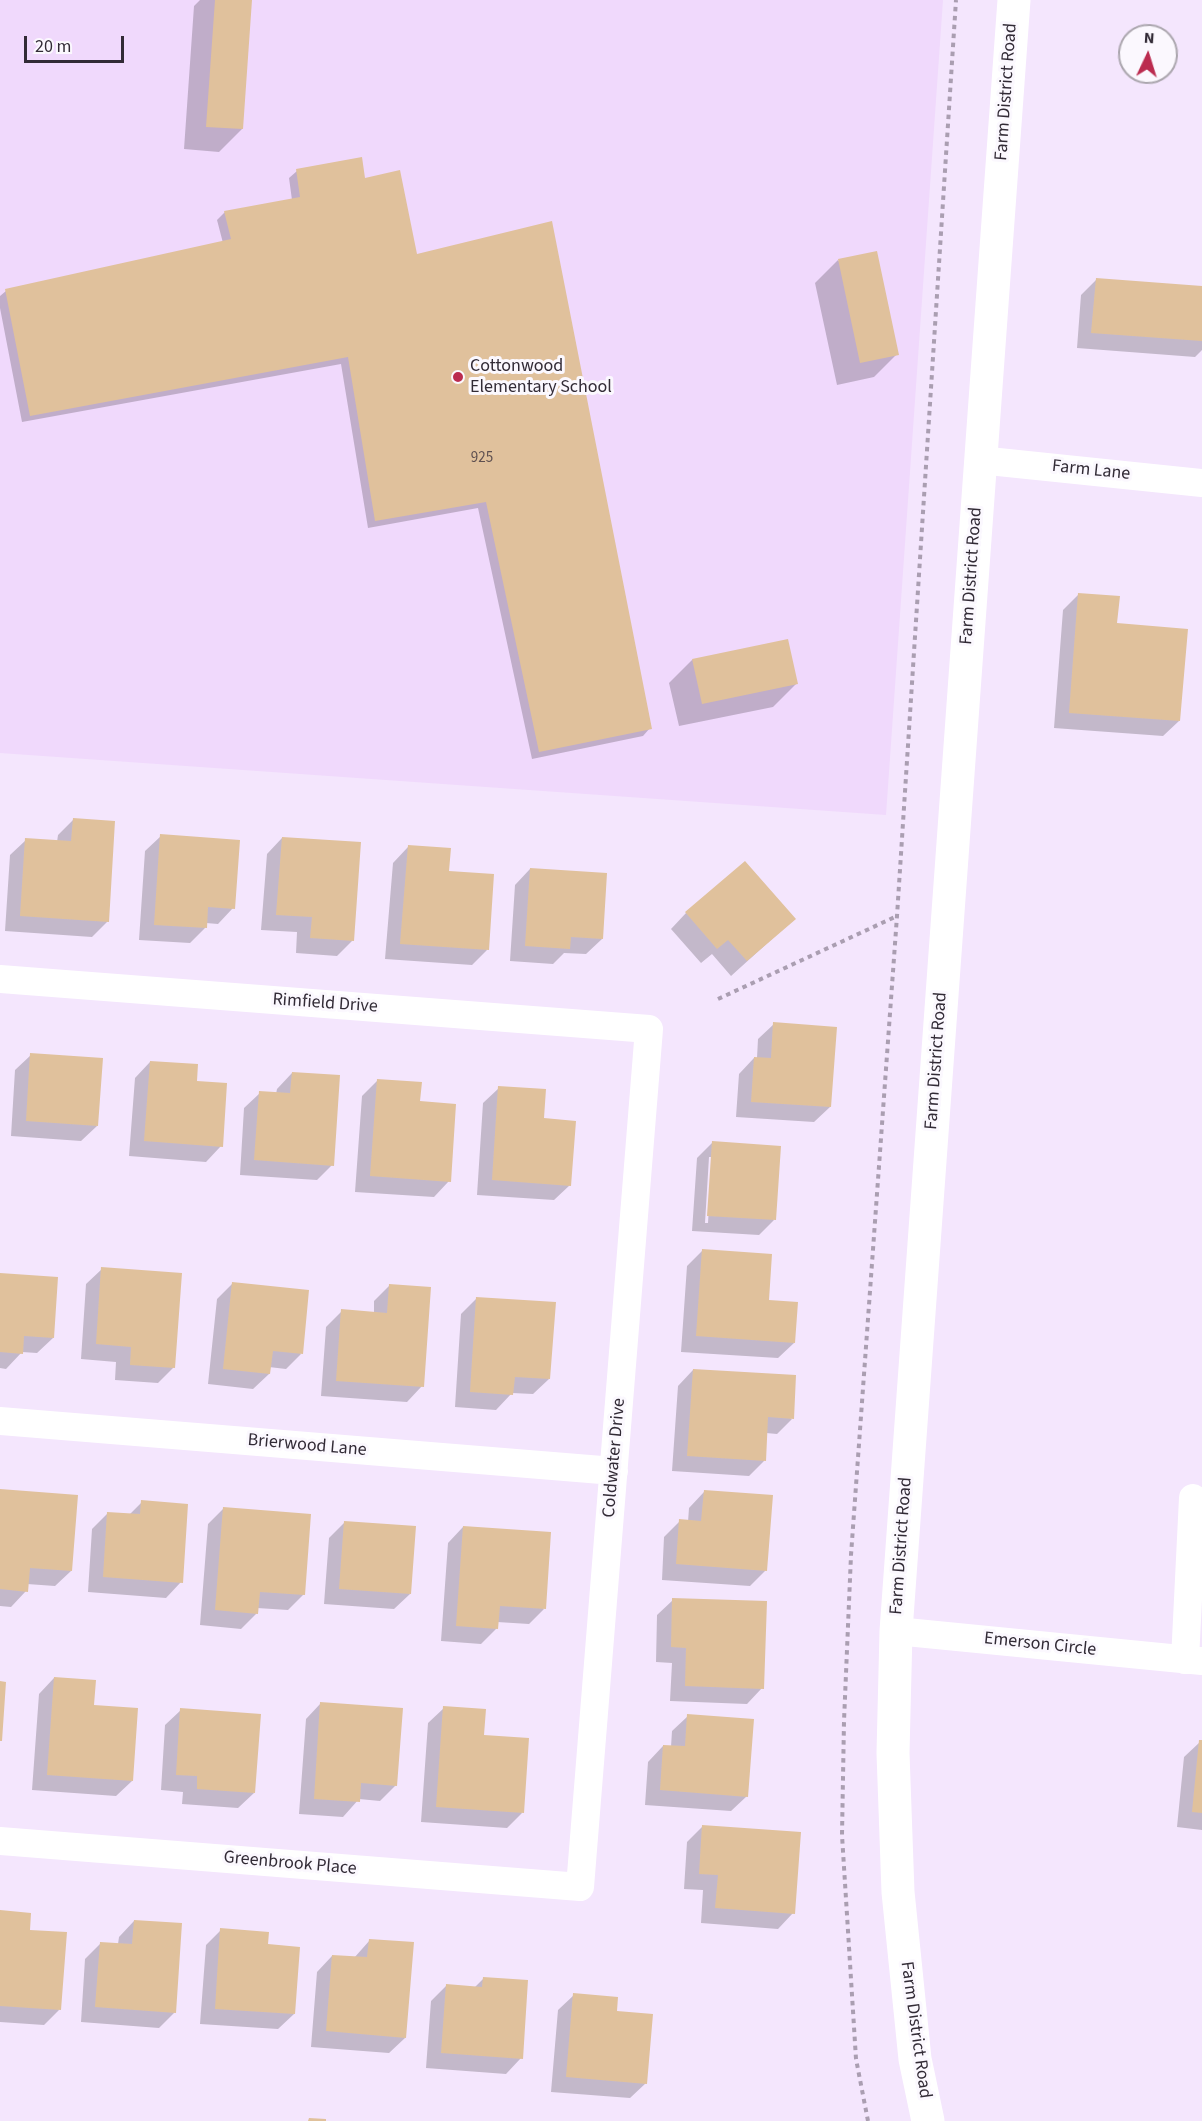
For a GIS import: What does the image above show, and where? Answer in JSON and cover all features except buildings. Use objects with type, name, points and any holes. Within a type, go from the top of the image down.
[{"type":"street","name":"Farm District Road","points":[[928,2121],[915,2059],[898,1892],[893,1753],[896,1631],[1014,0]]},
{"type":"street","name":"Farm Lane","points":[[979,460],[1202,483]]},
{"type":"street","name":"Rimfield Drive","points":[[0,979],[650,1029]]},
{"type":"street","name":"Coldwater Drive","points":[[580,1887],[650,1029]]},
{"type":"street","name":"Brierwood Lane","points":[[0,1421],[614,1471]]},
{"type":"street","name":"Emerson Circle","points":[[896,1631],[1194,1660],[1193,1498]]},
{"type":"street","name":"Greenbrook Place","points":[[0,1841],[580,1887]]},
{"type":"path","points":[[868,2121],[856,2059],[843,1847],[844,1721],[851,1555],[897,916],[956,0]]},
{"type":"path","points":[[718,999],[897,916]]},
{"type":"shaded area","name":"Cottonwood Elementary School","points":[[0,0],[943,0],[886,815],[0,753]]},
{"type":"place","name":"Cottonwood Elementary School","points":[[458,377]]}]
